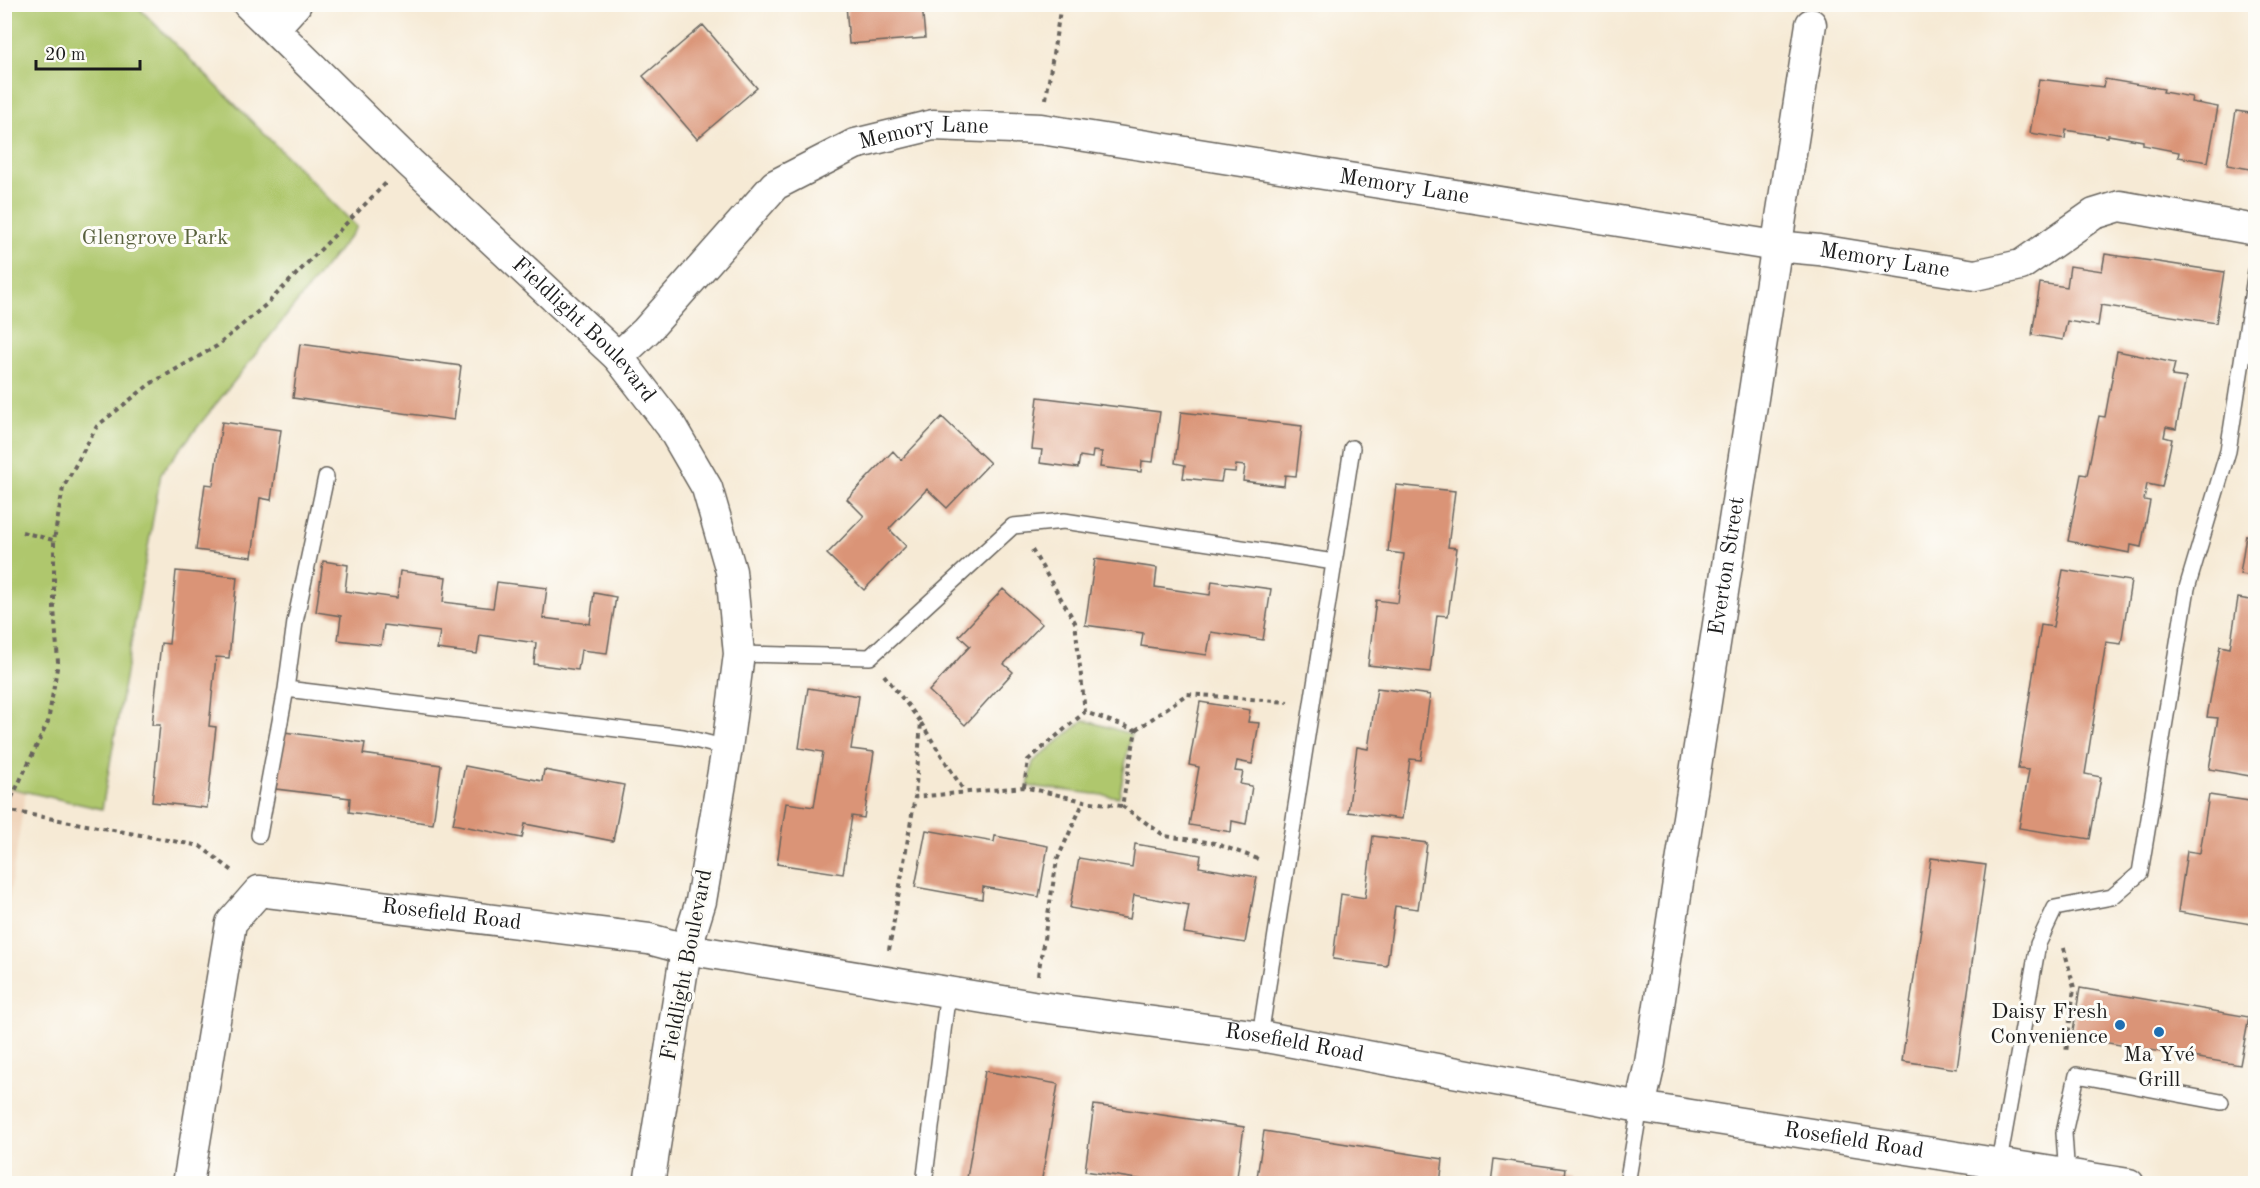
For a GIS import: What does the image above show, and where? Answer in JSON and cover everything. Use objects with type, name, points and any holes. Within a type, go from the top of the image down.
[{"type":"street","name":"Fieldlight Boulevard","points":[[248,4],[410,163],[618,357],[671,426],[707,488],[731,571],[739,654],[727,748],[700,900],[686,949],[649,1184]]},
{"type":"street","points":[[274,28],[296,4]]},
{"type":"street","name":"Everton Street","points":[[1640,1107],[1650,1063],[1811,24]]},
{"type":"street","name":"Memory Lane","points":[[618,357],[646,331],[775,185],[855,144],[933,125],[1041,129],[1776,246],[1819,250],[1975,275],[2021,265],[2094,214],[2120,206],[2256,230]]},
{"type":"street","points":[[188,1184],[231,923],[259,891]]},
{"type":"street","name":"Rosefield Road","points":[[259,891],[649,939],[686,949],[1033,1006],[1260,1036],[1640,1107],[1999,1162],[2067,1178],[2129,1184]]},
{"type":"lane","points":[[1999,1162],[2038,944],[2055,908],[2112,897],[2140,873],[2187,588],[2229,451],[2256,271]]},
{"type":"lane","points":[[1260,1036],[1352,448]]},
{"type":"lane","points":[[259,835],[286,688],[295,622],[326,477]]},
{"type":"lane","points":[[739,654],[870,657],[1013,526],[1064,521],[1334,562]]},
{"type":"lane","points":[[286,688],[683,737],[727,748]]},
{"type":"lane","points":[[924,1184],[948,991]]},
{"type":"lane","points":[[2067,1178],[2064,1133],[2077,1075],[2221,1102]]},
{"type":"lane","points":[[1627,1184],[1640,1107]]},
{"type":"path","points":[[1041,129],[1061,4]]},
{"type":"path","points":[[259,891],[200,846],[5,812],[48,722],[58,662],[53,597],[54,540],[63,488],[97,426],[150,384],[217,346],[268,303],[378,190],[410,163]]},
{"type":"path","points":[[1013,526],[1031,547],[1075,622],[1085,712]]},
{"type":"path","points":[[22,532],[54,540]]},
{"type":"path","points":[[870,657],[921,722],[964,791]]},
{"type":"path","points":[[1122,806],[1136,729],[1186,694],[1312,704]]},
{"type":"path","points":[[1085,712],[1136,729]]},
{"type":"path","points":[[1024,787],[1028,760],[1085,712]]},
{"type":"path","points":[[884,981],[915,797],[921,722]]},
{"type":"path","points":[[915,797],[1024,787],[1084,801],[1122,806],[1165,836],[1214,843],[1286,870]]},
{"type":"path","points":[[1033,1006],[1057,860],[1084,801]]},
{"type":"path","points":[[2055,908],[2073,988],[2066,1053],[2077,1075]]},
{"type":"shaded area","points":[[5,787],[26,791],[5,923]]},
{"type":"green space","name":"Glengrove Park","points":[[5,4],[136,5],[357,227],[161,473],[102,809],[5,787]]},
{"type":"green space","points":[[1084,720],[1131,734],[1119,797],[1028,786],[1033,762]]},
{"type":"building","points":[[846,4],[922,4],[925,38],[849,44]]},
{"type":"building","points":[[703,25],[757,88],[697,139],[643,76]]},
{"type":"building","points":[[2039,79],[2103,87],[2105,79],[2164,89],[2163,92],[2192,97],[2191,102],[2218,107],[2208,162],[2178,157],[2179,152],[2143,145],[2143,141],[2108,135],[2108,137],[2066,130],[2065,139],[2030,133]]},
{"type":"building","points":[[2236,111],[2256,114],[2256,170],[2227,165]]},
{"type":"building","points":[[2105,254],[2224,272],[2216,323],[2101,305],[2098,326],[2067,321],[2063,340],[2032,335],[2040,283],[2067,287],[2070,266],[2102,271]]},
{"type":"building","points":[[300,344],[461,366],[454,420],[293,398]]},
{"type":"building","points":[[2117,351],[2175,363],[2172,376],[2186,378],[2176,429],[2166,427],[2164,437],[2172,439],[2162,487],[2147,484],[2144,500],[2150,501],[2141,547],[2131,545],[2130,553],[2068,541],[2081,474],[2087,475],[2099,416],[2105,417]]},
{"type":"building","points":[[1038,397],[1160,412],[1153,462],[1142,461],[1141,472],[1100,467],[1102,452],[1093,451],[1092,458],[1080,456],[1078,468],[1040,463],[1042,450],[1032,449]]},
{"type":"building","points":[[1181,412],[1302,426],[1296,476],[1285,475],[1284,486],[1243,481],[1245,466],[1236,465],[1235,472],[1223,471],[1221,482],[1183,478],[1185,465],[1175,463]]},
{"type":"building","points":[[942,417],[990,463],[947,508],[927,489],[889,529],[906,546],[864,590],[827,554],[864,516],[847,499],[893,451],[901,460]]},
{"type":"building","points":[[222,422],[281,430],[271,500],[260,498],[252,557],[196,550],[205,484],[213,485]]},
{"type":"building","points":[[1396,485],[1455,491],[1448,547],[1457,548],[1448,616],[1437,615],[1430,672],[1368,665],[1376,600],[1398,603],[1404,554],[1388,552]]},
{"type":"building","points":[[2246,535],[2256,536],[2256,576],[2240,574]]},
{"type":"building","points":[[1095,559],[1157,568],[1155,587],[1210,595],[1212,581],[1271,589],[1263,640],[1211,632],[1207,655],[1141,646],[1143,633],[1085,625]]},
{"type":"building","points":[[323,561],[348,565],[345,591],[397,598],[400,571],[446,577],[443,602],[493,608],[497,582],[547,588],[543,618],[590,624],[594,593],[616,597],[607,653],[581,650],[578,670],[534,664],[536,643],[480,635],[477,654],[437,649],[440,632],[384,625],[381,645],[338,640],[341,616],[316,612]]},
{"type":"building","points":[[2063,570],[2131,581],[2121,644],[2106,642],[2085,774],[2101,777],[2090,839],[2019,828],[2029,770],[2018,769],[2041,625],[2053,627]]},
{"type":"building","points":[[176,571],[237,577],[229,658],[216,657],[209,726],[216,727],[207,808],[152,802],[160,725],[152,725],[161,643],[169,644]]},
{"type":"building","points":[[1003,589],[1042,624],[1004,664],[1013,672],[965,725],[929,691],[970,646],[959,636]]},
{"type":"building","points":[[2238,598],[2256,601],[2256,777],[2209,769],[2218,718],[2207,717],[2220,646],[2230,648]]},
{"type":"building","points":[[808,688],[859,696],[851,749],[874,752],[864,818],[852,816],[843,874],[777,864],[786,803],[814,807],[823,752],[799,748]]},
{"type":"building","points":[[1377,688],[1430,695],[1421,760],[1410,759],[1402,819],[1348,812],[1357,747],[1368,749]]},
{"type":"building","points":[[1200,702],[1250,710],[1248,722],[1259,723],[1252,764],[1237,761],[1235,771],[1243,772],[1240,784],[1252,786],[1246,824],[1232,821],[1231,832],[1189,825],[1199,767],[1189,765]]},
{"type":"building","points":[[284,732],[365,743],[363,754],[441,765],[433,824],[349,812],[350,798],[276,789]]},
{"type":"building","points":[[465,766],[542,781],[544,770],[624,785],[613,841],[525,824],[522,838],[453,824]]},
{"type":"building","points":[[2209,795],[2256,802],[2256,897],[2251,924],[2178,912],[2187,851],[2200,853]]},
{"type":"building","points":[[926,830],[994,842],[995,836],[1048,846],[1039,897],[983,887],[982,899],[915,887]]},
{"type":"building","points":[[1373,836],[1427,843],[1418,909],[1395,906],[1387,966],[1333,959],[1341,894],[1365,898]]},
{"type":"building","points":[[1135,844],[1201,855],[1199,867],[1257,877],[1245,943],[1184,933],[1189,905],[1134,895],[1130,919],[1070,908],[1079,858],[1132,867]]},
{"type":"building","points":[[1931,858],[1986,865],[1957,1069],[1902,1061]]},
{"type":"building","points":[[2080,988],[2249,1017],[2240,1065],[2072,1037]]},
{"type":"building","points":[[985,1071],[1058,1084],[1041,1184],[966,1184]]},
{"type":"building","points":[[1094,1105],[1244,1127],[1236,1184],[1170,1184],[1085,1171]]},
{"type":"building","points":[[1264,1131],[1443,1159],[1440,1184],[1256,1184]]},
{"type":"building","points":[[1494,1159],[1565,1169],[1563,1184],[1491,1184]]},
{"type":"place","name":"Daisy Fresh Convenience","points":[[2120,1025]]},
{"type":"place","name":"Ma Yvé Grill","points":[[2159,1032]]}]
